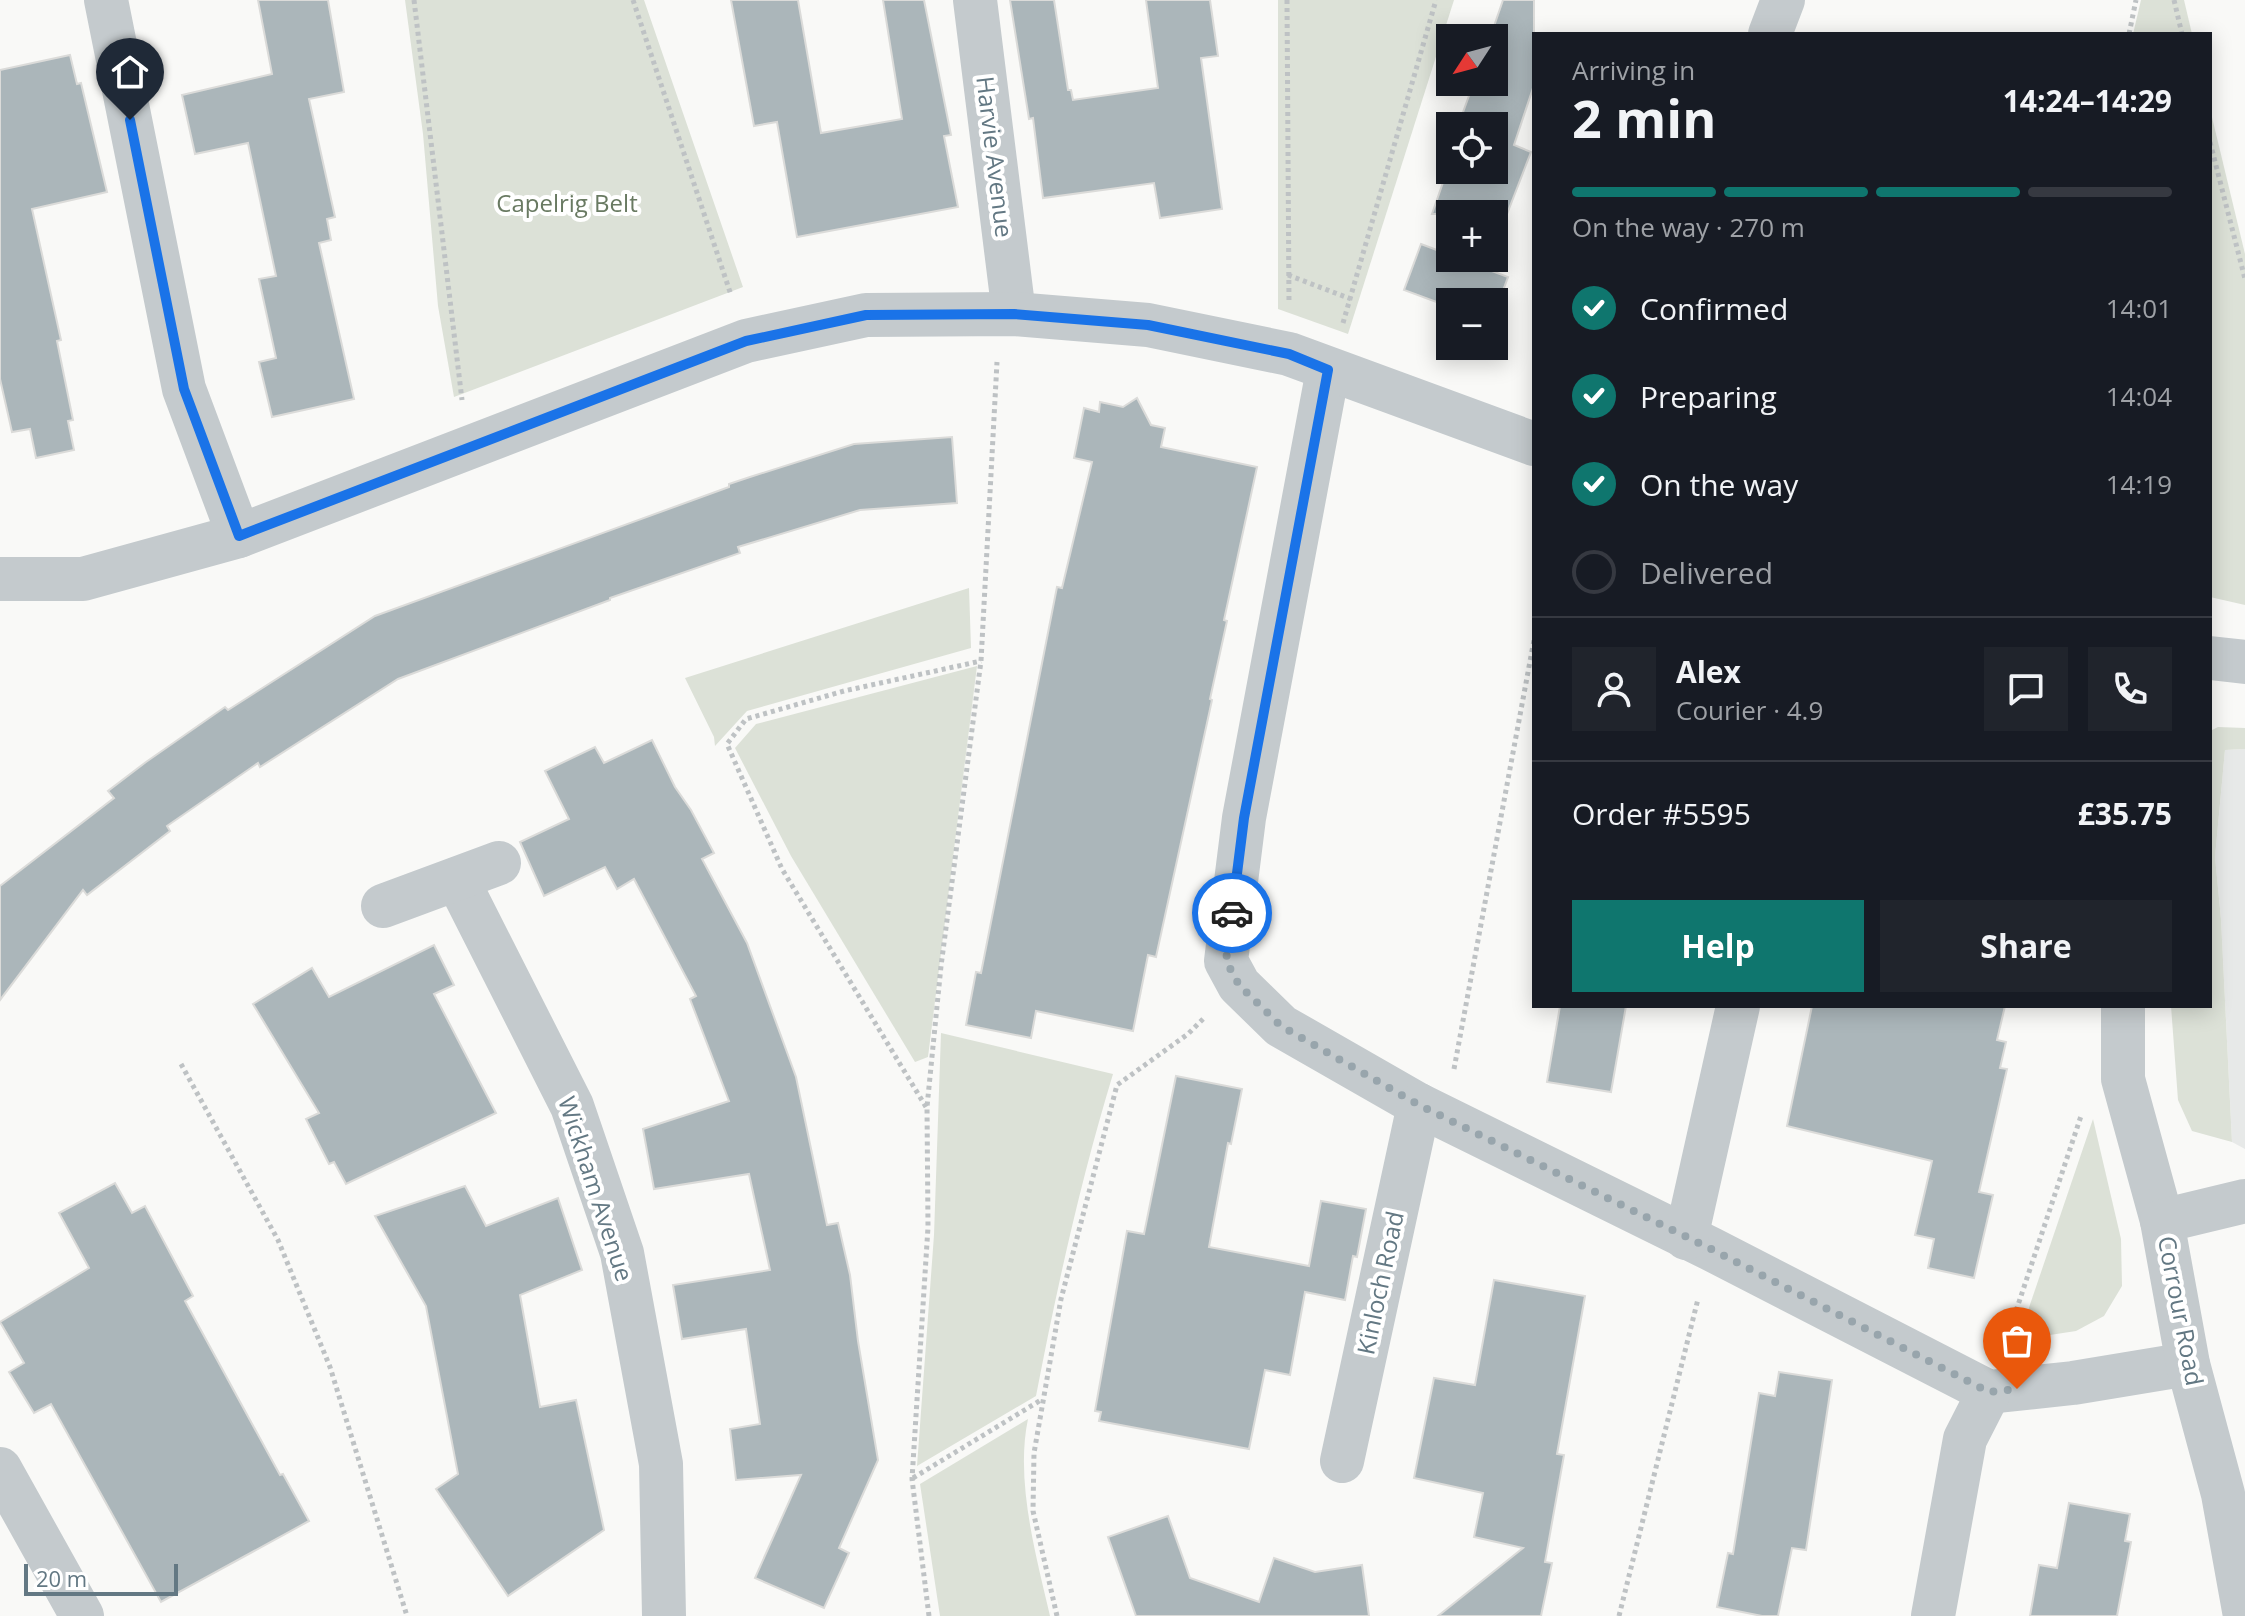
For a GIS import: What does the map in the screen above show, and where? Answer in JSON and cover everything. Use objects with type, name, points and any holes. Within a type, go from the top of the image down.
[{"type":"street","points":[[106,0],[184,389],[239,536]]},
{"type":"street","name":"Harvie Avenue","points":[[975,0],[1007,314]]},
{"type":"street","points":[[1771,32],[1783,0]]},
{"type":"street","points":[[0,579],[83,579],[239,536],[746,341],[866,315],[1007,314],[1148,325],[1309,362],[1532,443]]},
{"type":"street","points":[[1309,362],[1226,961],[1239,985],[1281,1026],[1432,1111],[1989,1392],[2073,1383],[2188,1364]]},
{"type":"street","points":[[2212,658],[2245,662]]},
{"type":"street","points":[[383,906],[499,863]]},
{"type":"street","name":"Wickham Avenue","points":[[457,879],[572,1106],[622,1253],[661,1464],[664,1616]]},
{"type":"street","points":[[1698,1244],[1738,1008]]},
{"type":"street","name":"Corrour Road","points":[[2123,1008],[2123,1079],[2162,1221],[2188,1364],[2223,1494],[2245,1616]]},
{"type":"street","name":"Kinloch Road","points":[[1342,1461],[1432,1111]]},
{"type":"street","points":[[2162,1221],[2245,1201]]},
{"type":"street","points":[[1933,1616],[1965,1439],[1989,1392]]},
{"type":"street","points":[[0,1469],[82,1616]]},
{"type":"path","points":[[414,0],[468,449]]},
{"type":"path","points":[[633,0],[746,341]]},
{"type":"path","points":[[1287,0],[1288,275],[1309,362]]},
{"type":"path","points":[[1309,362],[1351,299],[1436,0]]},
{"type":"path","points":[[2129,32],[2136,0]]},
{"type":"path","points":[[2174,0],[2182,32]]},
{"type":"path","points":[[2212,150],[2245,279]]},
{"type":"path","points":[[1288,275],[1351,299]]},
{"type":"path","points":[[929,1616],[912,1479],[928,1227],[927,1107],[941,966],[981,661],[1007,314]]},
{"type":"path","points":[[1432,1111],[1532,649]]},
{"type":"path","points":[[927,1107],[782,869],[727,744],[746,719],[844,691],[981,661]]},
{"type":"path","points":[[1057,1616],[1033,1511],[1034,1453],[1061,1299],[1117,1085],[1188,1034],[1239,985]]},
{"type":"path","points":[[181,1064],[278,1240],[330,1367],[407,1616]]},
{"type":"path","points":[[1989,1392],[2088,1093],[2123,1079]]},
{"type":"path","points":[[1619,1616],[1698,1244]]},
{"type":"path","points":[[912,1479],[1042,1400]]},
{"type":"shaded area","points":[[2245,749],[2245,1149],[2232,1142],[2215,857],[2225,750]]},
{"type":"green space","name":"Capelrig Belt","points":[[405,0],[644,0],[743,287],[454,397],[438,306],[423,134]]},
{"type":"green space","points":[[1278,0],[1454,0],[1446,24],[1436,24],[1436,57],[1348,334],[1278,309]]},
{"type":"green space","points":[[2141,0],[2184,0],[2192,32],[2133,32]]},
{"type":"green space","points":[[2212,117],[2245,254],[2245,605],[2212,597]]},
{"type":"green space","points":[[969,588],[971,648],[747,711],[715,746],[714,737],[685,678]]},
{"type":"green space","points":[[977,666],[928,1057],[915,1062],[791,856],[735,748],[756,724]]},
{"type":"green space","points":[[2218,727],[2245,728],[2245,749],[2225,750],[2215,857],[2232,1142],[2192,1131],[2178,1100],[2171,1008],[2212,1008],[2212,730]]},
{"type":"green space","points":[[941,1033],[1113,1074],[1070,1234],[1036,1396],[917,1466],[934,1235]]},
{"type":"green space","points":[[2093,1119],[2121,1239],[2122,1286],[2104,1316],[2076,1331],[2018,1340]]},
{"type":"green space","points":[[1028,1419],[1024,1467],[1026,1492],[1033,1543],[1050,1616],[940,1616],[920,1484]]},
{"type":"building","points":[[258,0],[328,0],[344,92],[309,99],[335,217],[327,219],[331,240],[319,243],[354,399],[272,417],[259,362],[276,358],[259,279],[276,276],[248,143],[195,154],[182,95],[272,74]]},
{"type":"building","points":[[731,0],[798,0],[821,133],[902,119],[883,0],[924,0],[951,135],[944,136],[958,207],[797,237],[777,122],[754,126]]},
{"type":"building","points":[[1010,0],[1054,0],[1068,90],[1071,90],[1073,100],[1158,88],[1146,0],[1210,0],[1218,56],[1201,58],[1222,209],[1160,218],[1154,183],[1043,198],[1033,118],[1029,119]]},
{"type":"building","points":[[1503,0],[1534,0],[1532,91],[1514,145],[1531,152],[1508,211],[1508,200],[1437,200],[1442,184],[1508,184],[1508,112],[1463,112],[1469,96],[1508,96],[1508,24],[1495,24]]},
{"type":"building","points":[[70,55],[77,84],[81,83],[107,192],[32,209],[61,340],[57,341],[73,420],[68,421],[74,450],[36,458],[30,429],[12,432],[0,379],[0,70]]},
{"type":"building","points":[[1421,244],[1436,250],[1436,272],[1495,272],[1508,277],[1504,288],[1436,288],[1436,302],[1404,290]]},
{"type":"building","points":[[1137,398],[1151,425],[1165,428],[1161,447],[1257,467],[1224,620],[1227,621],[1212,700],[1156,957],[1148,955],[1133,1031],[1036,1011],[1031,1038],[966,1025],[976,972],[981,973],[1057,587],[1062,588],[1092,462],[1074,458],[1084,408],[1099,412],[1100,402],[1123,407]]},
{"type":"building","points":[[952,437],[957,503],[860,510],[738,547],[740,553],[610,598],[398,679],[260,767],[258,763],[167,826],[170,831],[87,895],[83,890],[0,1000],[0,886],[114,798],[108,791],[146,762],[225,707],[228,710],[375,616],[729,487],[729,484],[854,444]]},
{"type":"building","points":[[652,740],[675,787],[714,853],[702,859],[747,943],[796,1077],[827,1225],[838,1223],[850,1275],[878,1460],[839,1548],[849,1553],[824,1608],[755,1578],[801,1475],[736,1480],[730,1429],[760,1424],[746,1329],[682,1339],[673,1285],[770,1270],[749,1174],[654,1189],[643,1129],[729,1101],[690,999],[696,996],[634,879],[617,889],[605,867],[544,896],[520,842],[569,819],[545,771],[595,747],[604,763]]},
{"type":"building","points":[[434,945],[454,985],[434,994],[496,1113],[346,1184],[334,1162],[329,1164],[306,1119],[319,1113],[253,1004],[312,968],[329,997]]},
{"type":"building","points":[[1560,1008],[1626,1008],[1611,1092],[1547,1082]]},
{"type":"building","points":[[1812,1008],[2005,1008],[1997,1040],[2006,1042],[2000,1068],[2007,1069],[1979,1192],[1993,1195],[1974,1278],[1928,1268],[1934,1239],[1915,1235],[1932,1161],[1787,1126]]},
{"type":"building","points":[[1176,1076],[1242,1089],[1231,1144],[1228,1143],[1209,1247],[1309,1266],[1321,1201],[1366,1209],[1345,1300],[1305,1292],[1290,1375],[1265,1370],[1249,1449],[1099,1421],[1101,1412],[1095,1411],[1127,1231],[1144,1234]]},
{"type":"building","points":[[115,1183],[132,1213],[145,1206],[193,1296],[185,1301],[280,1475],[283,1474],[309,1521],[161,1602],[51,1404],[34,1413],[9,1372],[24,1363],[0,1322],[89,1268],[59,1213]]},
{"type":"building","points":[[465,1186],[486,1226],[558,1198],[582,1270],[520,1295],[540,1407],[576,1400],[604,1530],[508,1596],[436,1489],[458,1474],[426,1306],[375,1216]]},
{"type":"building","points":[[1494,1280],[1585,1296],[1557,1454],[1564,1455],[1545,1562],[1552,1563],[1541,1616],[1438,1616],[1523,1548],[1474,1537],[1483,1493],[1414,1478],[1434,1378],[1475,1385]]},
{"type":"building","points":[[1779,1372],[1832,1380],[1806,1550],[1792,1548],[1778,1616],[1762,1616],[1717,1607],[1728,1553],[1733,1554],[1759,1393],[1775,1396]]},
{"type":"building","points":[[2069,1503],[2130,1514],[2125,1541],[2131,1542],[2117,1616],[2030,1616],[2039,1565],[2057,1568]]},
{"type":"building","points":[[1168,1516],[1190,1578],[1259,1602],[1274,1558],[1315,1572],[1362,1565],[1369,1616],[1136,1616],[1108,1537]]},
{"type":"way so far","points":[[1232,913],[1226,961],[1239,985],[1281,1026],[1419,1105],[1711,1249],[1989,1392],[2017,1389]]},
{"type":"route","points":[[130,120],[184,389],[239,536],[746,341],[866,315],[1014,314],[1148,325],[1289,354],[1328,370],[1244,818],[1232,913]]}]
